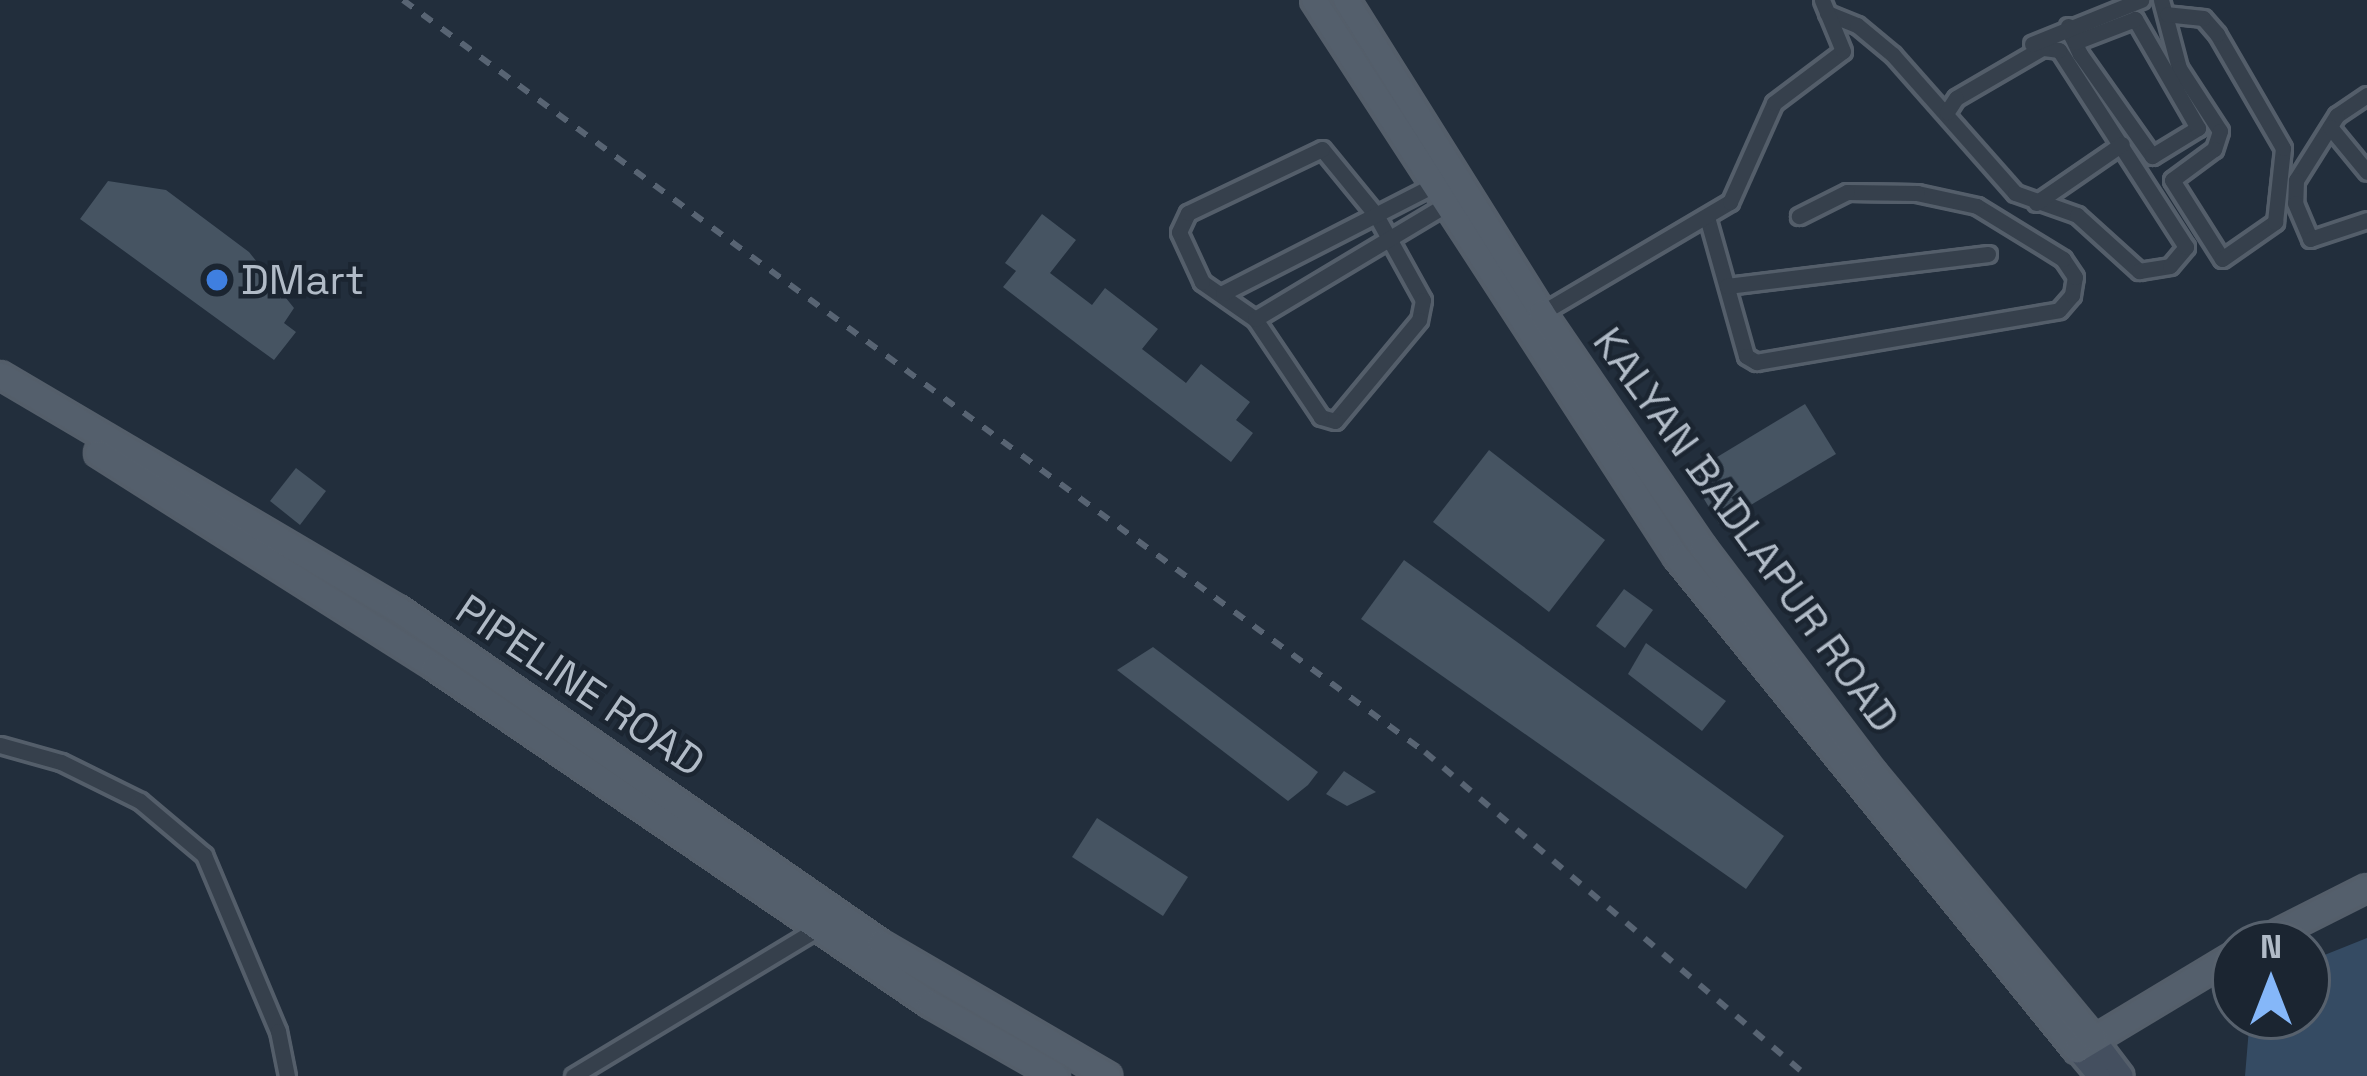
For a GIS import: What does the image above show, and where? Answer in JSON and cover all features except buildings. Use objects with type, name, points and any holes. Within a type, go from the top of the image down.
[{"type":"main road","name":"KALYAN BADLAPUR ROAD","points":[[1314,0],[1438,196],[1532,320]]},
{"type":"main road","name":"KALYAN BADLAPUR ROAD","points":[[1346,0],[1677,557],[2086,1044],[2122,1076]]},
{"type":"main road","name":"PIPELINE ROAD","points":[[0,375],[320,580]]},
{"type":"main road","name":"PIPELINE ROAD","points":[[0,392],[320,580],[398,609],[828,922],[1056,1076]]},
{"type":"main road","points":[[2304,920],[2367,888]]},
{"type":"main road","name":"PIPELINE ROAD","points":[[828,922],[1108,1076]]},
{"type":"main road","points":[[2099,1076],[2086,1044],[2211,969]]},
{"type":"street","points":[[1941,106],[2141,0]]},
{"type":"street","points":[[1532,320],[1730,202],[1741,163],[1774,103],[1843,51],[1824,6]]},
{"type":"street","points":[[1824,6],[1857,25],[1941,106],[2014,193],[2078,215],[2139,271],[2170,266],[2186,248],[2122,144],[2051,46],[1941,106]]},
{"type":"street","points":[[2164,7],[2203,18],[2217,34],[2283,148],[2275,222],[2222,260],[2172,180],[2214,149],[2220,131],[2179,68],[2164,7]]},
{"type":"street","points":[[2134,19],[2198,128],[2152,156],[2072,34],[2134,19]]},
{"type":"street","points":[[2367,95],[2330,127],[2296,180],[2303,233],[2310,238],[2367,220]]},
{"type":"street","points":[[2330,127],[2367,172]]},
{"type":"street","points":[[2036,203],[2122,144]]},
{"type":"street","points":[[1322,149],[1376,215],[1422,293],[1422,310],[1343,419],[1321,417],[1255,319],[1202,282],[1179,232],[1188,213],[1322,149]]},
{"type":"street","points":[[1707,217],[1746,356],[1756,362],[2059,310],[2072,295],[2075,277],[2063,259],[1977,206],[1917,193],[1847,192],[1799,216]]},
{"type":"street","points":[[1223,293],[1376,215],[1438,196]]},
{"type":"street","points":[[1255,319],[1390,236],[1438,196]]},
{"type":"street","points":[[1726,286],[1988,254]]},
{"type":"street","points":[[0,745],[61,762],[140,802],[204,855],[278,1030],[287,1076]]},
{"type":"street","points":[[573,1076],[828,922]]},
{"type":"water","points":[[2367,938],[2367,1076],[2245,1076],[2248,1040],[2331,1040],[2331,952]]},
{"type":"railway","points":[[403,0],[1425,752],[1807,1076]]},
{"type":"place","name":"DMart","points":[[217,280]]}]
